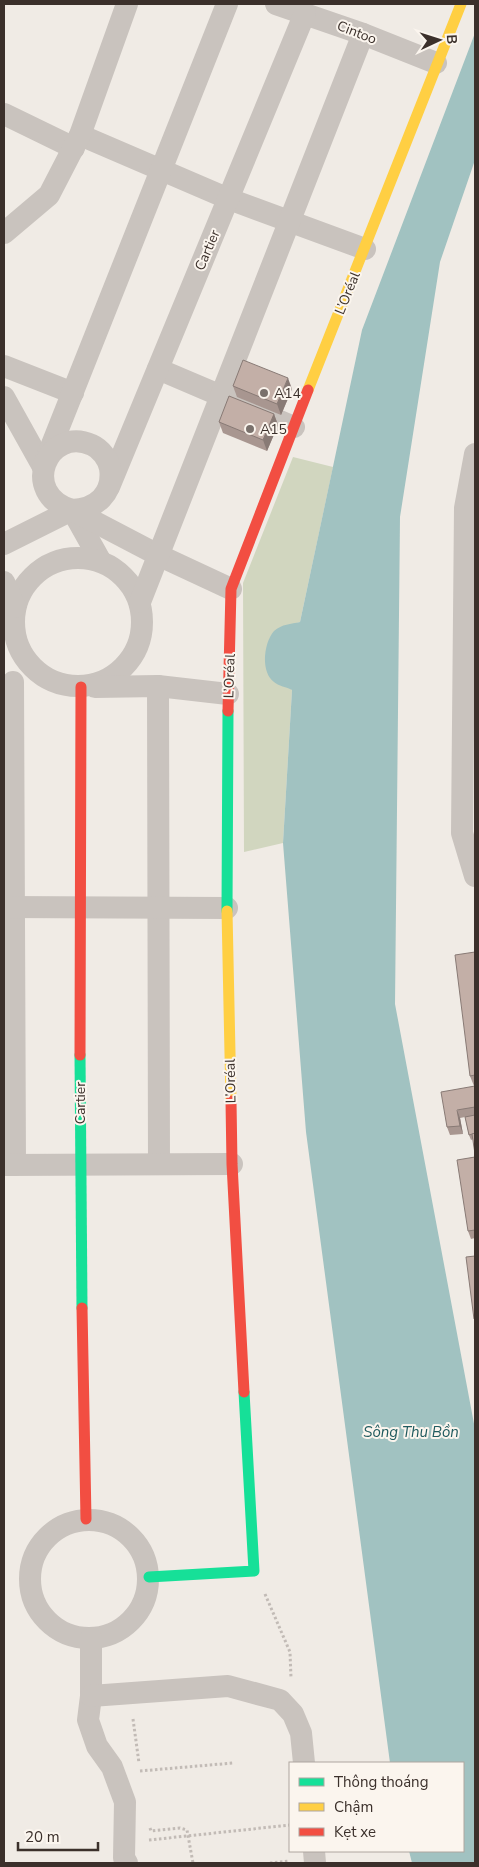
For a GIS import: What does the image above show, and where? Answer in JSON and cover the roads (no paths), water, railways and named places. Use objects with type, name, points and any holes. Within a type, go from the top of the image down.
[{"type":"street","points":[[4,233],[49,195],[77,142],[127,4]]},
{"type":"street","points":[[227,4],[43,467],[42,479],[48,494],[61,506],[231,589]]},
{"type":"street","name":"Cintoo","points":[[276,4],[305,12],[436,63]]},
{"type":"street","name":"L’Oréal","points":[[149,1577],[254,1571],[232,1164],[227,908],[228,694],[231,589],[436,63],[461,4]]},
{"type":"street","name":"Cartier","points":[[108,487],[305,12]]},
{"type":"street","points":[[140,602],[363,34]]},
{"type":"street","points":[[4,114],[77,142],[162,171],[229,199],[365,249]]},
{"type":"street","points":[[4,366],[72,393]]},
{"type":"street","points":[[158,369],[294,427]]},
{"type":"street","points":[[4,397],[43,467]]},
{"type":"street","points":[[4,544],[72,510],[84,509],[95,505],[103,497],[111,476],[109,464],[103,454],[94,446],[84,442],[72,441],[61,445],[52,451],[43,467]]},
{"type":"street","points":[[475,454],[470,508],[462,833],[475,876]]},
{"type":"street","points":[[72,510],[100,560]]},
{"type":"street","points":[[81,556],[100,560],[118,570],[131,584],[140,602],[143,621],[140,641],[132,659],[118,673],[101,683],[81,687],[62,684],[44,677],[29,663],[18,646],[14,627],[15,607],[23,589],[35,573],[52,562],[81,556]]},
{"type":"street","points":[[4,582],[15,607]]},
{"type":"street","points":[[228,694],[158,686],[81,687],[8,682],[9,1165],[232,1164]]},
{"type":"street","points":[[158,686],[159,1163]]},
{"type":"street","name":"Cartier","points":[[81,687],[80,1164],[86,1519]]},
{"type":"street","points":[[9,907],[158,906],[227,908]]},
{"type":"street","points":[[86,1519],[100,1520],[119,1527],[134,1540],[144,1558],[149,1577],[146,1597],[136,1615],[121,1629],[103,1637],[83,1638],[64,1633],[48,1622],[36,1607],[30,1589],[30,1569],[36,1551],[48,1536],[63,1525],[86,1519]]},
{"type":"street","points":[[91,1638],[91,1696],[88,1720],[97,1746],[112,1767],[125,1802],[126,1853]]},
{"type":"street","points":[[91,1696],[228,1686],[280,1700],[293,1714],[301,1733],[304,1762]]},
{"type":"water","name":"Sông Thu Bồn","points":[[475,33],[475,160],[440,262],[400,517],[395,1004],[475,1429],[475,1863],[412,1863],[409,1852],[464,1852],[464,1762],[390,1762],[306,1132],[283,843],[292,690],[276,683],[270,677],[265,664],[266,649],[274,631],[283,626],[300,622],[362,330]]},
{"type":"place","name":"A14","points":[[264,393]]},
{"type":"place","name":"A15","points":[[250,429]]}]
